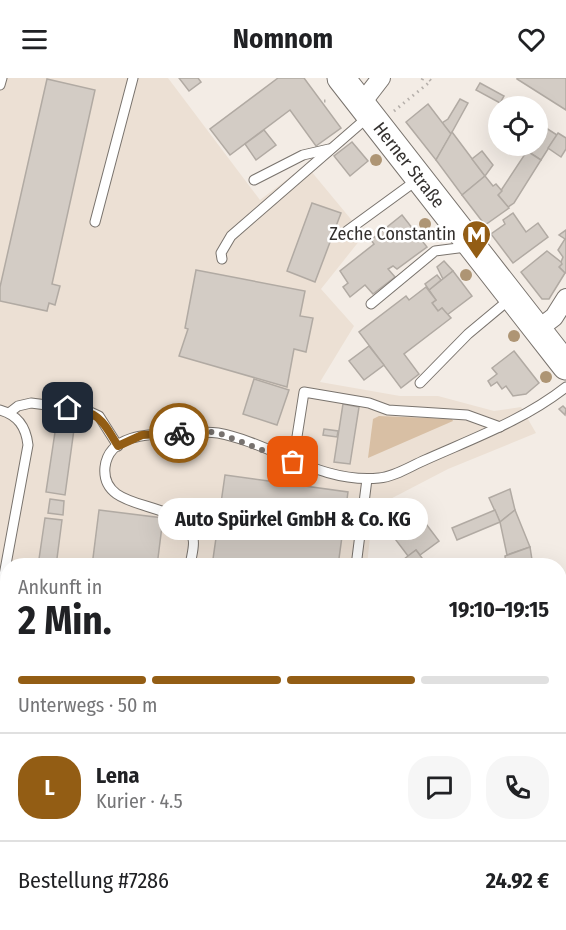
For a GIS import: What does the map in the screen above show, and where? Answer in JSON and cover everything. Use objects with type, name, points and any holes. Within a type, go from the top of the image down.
[{"type":"main road","name":"Herner Straße","points":[[335,89],[374,111],[419,178],[537,330],[564,359]]},
{"type":"street","points":[[374,111],[381,78]]},
{"type":"street","points":[[537,330],[554,317],[566,298]]},
{"type":"lane","points":[[0,85],[2,78]]},
{"type":"lane","points":[[95,222],[133,78]]},
{"type":"lane","points":[[222,259],[221,253],[231,236],[374,111]]},
{"type":"lane","points":[[254,180],[303,154],[329,149]]},
{"type":"lane","points":[[347,231],[419,178]]},
{"type":"lane","points":[[371,304],[435,251],[472,247]]},
{"type":"lane","points":[[420,382],[468,334],[512,298]]},
{"type":"lane","points":[[191,558],[194,540],[188,527],[166,512],[130,501],[115,492],[106,480],[105,467],[108,456],[118,446],[142,435],[216,432],[293,462],[329,473],[367,479],[382,478],[500,427],[538,408],[566,387]]},
{"type":"lane","points":[[293,462],[304,392],[369,403],[388,410],[467,415],[500,427]]},
{"type":"lane","points":[[7,558],[28,445],[22,425],[5,412],[31,403],[86,410],[99,416],[118,446]]},
{"type":"lane","points":[[357,558],[367,479]]},
{"type":"path","points":[[374,111],[431,81],[428,78]]},
{"type":"path","points":[[324,101],[335,89]]},
{"type":"shaded area","points":[[0,78],[168,78],[260,200],[306,165],[364,235],[321,289],[354,326],[320,382],[400,396],[438,396],[494,411],[521,407],[536,433],[448,469],[373,508],[368,558],[0,558]]},
{"type":"shaded area","points":[[379,416],[452,419],[453,421],[368,458],[373,419]]},
{"type":"building","points":[[179,78],[198,78],[201,82],[189,91]]},
{"type":"building","points":[[278,78],[304,78],[341,128],[316,146],[290,110],[230,155],[210,129]]},
{"type":"building","points":[[517,78],[566,78],[566,110],[548,99],[548,96],[544,96]]},
{"type":"building","points":[[47,79],[95,90],[52,284],[60,286],[55,305],[49,303],[47,311],[0,301],[0,287]]},
{"type":"building","points":[[480,83],[504,96],[488,96],[476,90]]},
{"type":"building","points":[[460,99],[468,103],[451,134],[442,123],[448,119]]},
{"type":"building","points":[[428,104],[451,134],[436,160],[406,122]]},
{"type":"building","points":[[548,129],[557,135],[548,149]]},
{"type":"building","points":[[264,130],[276,145],[256,160],[245,144]]},
{"type":"building","points":[[452,132],[485,176],[462,195],[436,160]]},
{"type":"building","points":[[558,133],[566,138],[566,149],[561,157],[548,148]]},
{"type":"building","points":[[352,142],[368,161],[350,176],[334,156]]},
{"type":"building","points":[[482,151],[493,165],[485,176],[472,159]]},
{"type":"building","points":[[524,156],[535,156],[541,160],[514,203],[508,207],[498,195]]},
{"type":"building","points":[[485,176],[493,186],[496,184],[502,191],[498,195],[509,208],[485,225],[462,195]]},
{"type":"building","points":[[312,203],[341,213],[315,282],[287,271]]},
{"type":"building","points":[[513,213],[526,232],[538,223],[548,237],[513,263],[491,234],[505,224],[503,220]]},
{"type":"building","points":[[402,215],[427,247],[397,269],[393,266],[388,269],[395,277],[373,294],[365,285],[350,297],[343,287],[348,283],[340,271],[374,244],[371,240]]},
{"type":"building","points":[[566,230],[565,273],[559,267],[563,257],[558,250],[565,239],[559,235]]},
{"type":"building","points":[[547,251],[561,262],[559,267],[565,273],[549,299],[542,299],[521,272]]},
{"type":"building","points":[[444,261],[453,271],[443,279],[437,267]]},
{"type":"building","points":[[196,270],[305,291],[300,316],[313,318],[306,352],[294,349],[287,387],[179,356],[188,329],[185,328]]},
{"type":"building","points":[[453,271],[472,296],[447,315],[442,308],[438,311],[432,303],[436,300],[429,290]]},
{"type":"building","points":[[437,275],[441,280],[429,290],[425,284]]},
{"type":"building","points":[[426,287],[436,300],[432,303],[438,311],[442,308],[451,318],[404,354],[419,374],[401,388],[359,332],[406,296],[409,300]]},
{"type":"building","points":[[369,346],[384,365],[364,380],[349,361]]},
{"type":"building","points":[[514,351],[539,383],[526,394],[513,396],[506,386],[502,389],[497,382],[491,386],[488,381],[497,374],[492,368]]},
{"type":"building","points":[[254,379],[289,390],[277,425],[243,414]]},
{"type":"building","points":[[343,404],[359,407],[350,464],[334,462]]},
{"type":"building","points":[[563,406],[566,409],[565,415],[559,409]]},
{"type":"building","points":[[57,419],[75,422],[65,495],[46,492]]},
{"type":"building","points":[[324,429],[338,431],[337,437],[323,435]]},
{"type":"building","points":[[225,475],[348,492],[339,558],[213,558]]},
{"type":"building","points":[[510,489],[515,510],[500,522],[489,498]]},
{"type":"building","points":[[50,499],[64,501],[63,515],[48,513]]},
{"type":"building","points":[[99,510],[163,518],[158,558],[93,558]]},
{"type":"building","points":[[495,510],[500,522],[457,540],[452,528]]},
{"type":"building","points":[[515,510],[530,547],[507,555],[500,522]]},
{"type":"building","points":[[417,512],[439,541],[420,555],[416,550],[408,556],[386,527],[403,514],[407,520]]},
{"type":"building","points":[[45,518],[62,520],[57,558],[39,558]]},
{"type":"building","points":[[530,547],[532,558],[505,558],[505,556]]},
{"type":"building","points":[[416,550],[422,558],[405,558]]},
{"type":"way so far","points":[[179,433],[216,432],[293,462]]},
{"type":"place","name":"Zeche Constantin","points":[[477,260]]},
{"type":"place","name":"Auto Spürkel GmbH & Co. KG","points":[[293,462]]},
{"type":"route","points":[[68,408],[86,410],[99,416],[118,446],[142,435],[179,433]]}]
